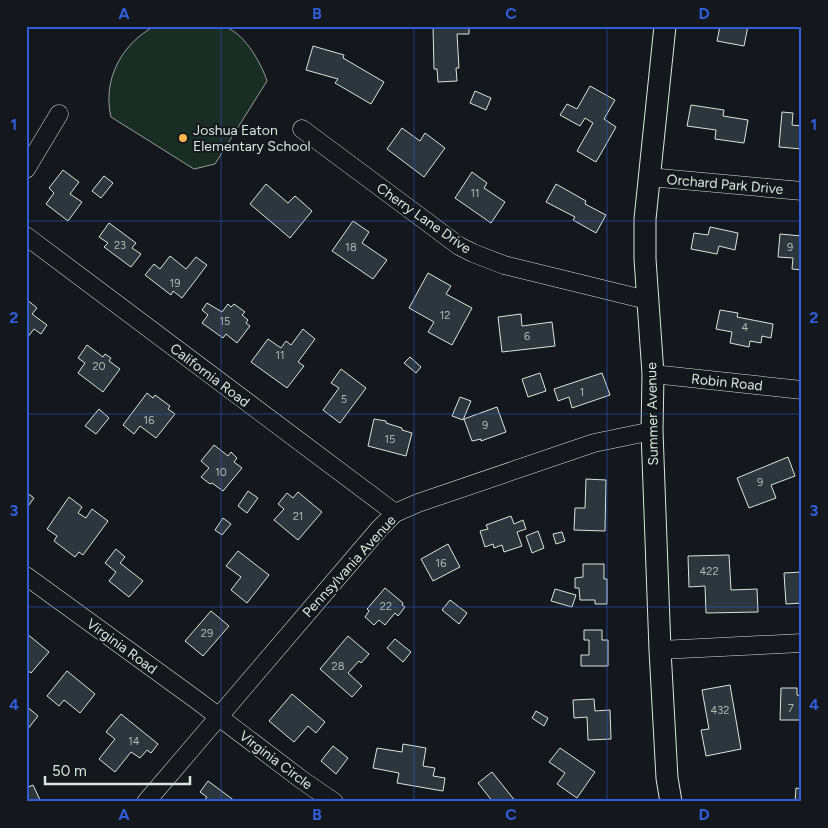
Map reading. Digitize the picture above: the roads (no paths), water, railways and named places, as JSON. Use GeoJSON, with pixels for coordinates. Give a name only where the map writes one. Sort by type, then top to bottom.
{"type":"FeatureCollection","features":[{"type":"Feature","properties":{"kind":"street","name":"Summer Avenue"},"geometry":{"type":"LineString","coordinates":[[665,26],[645,219],[647,300],[653,374],[652,431],[660,650],[667,778],[671,802]]}},
{"type":"Feature","properties":{"kind":"street"},"geometry":{"type":"LineString","coordinates":[[26,168],[60,114]]}},
{"type":"Feature","properties":{"kind":"street","name":"Cherry Lane Drive"},"geometry":{"type":"LineString","coordinates":[[302,129],[431,225],[472,253],[504,264],[647,300]]}},
{"type":"Feature","properties":{"kind":"street","name":"Orchard Park Drive"},"geometry":{"type":"LineString","coordinates":[[649,177],[802,191]]}},
{"type":"Feature","properties":{"kind":"street","name":"California Road"},"geometry":{"type":"LineString","coordinates":[[26,236],[395,513]]}},
{"type":"Feature","properties":{"kind":"street","name":"Robin Road"},"geometry":{"type":"LineString","coordinates":[[653,374],[802,390]]}},
{"type":"Feature","properties":{"kind":"street","name":"Pennsylvania Avenue"},"geometry":{"type":"LineString","coordinates":[[146,802],[372,536],[395,513],[418,503],[594,444],[652,431]]}},
{"type":"Feature","properties":{"kind":"street","name":"Virginia Road"},"geometry":{"type":"LineString","coordinates":[[26,576],[218,717]]}},
{"type":"Feature","properties":{"kind":"street"},"geometry":{"type":"LineString","coordinates":[[660,650],[802,643]]}},
{"type":"Feature","properties":{"kind":"street","name":"Virginia Circle"},"geometry":{"type":"LineString","coordinates":[[218,717],[334,802]]}},
{"type":"Feature","properties":{"kind":"place","name":"Joshua Eaton Elementary School"},"geometry":{"type":"Point","coordinates":[183,138]}}]}
